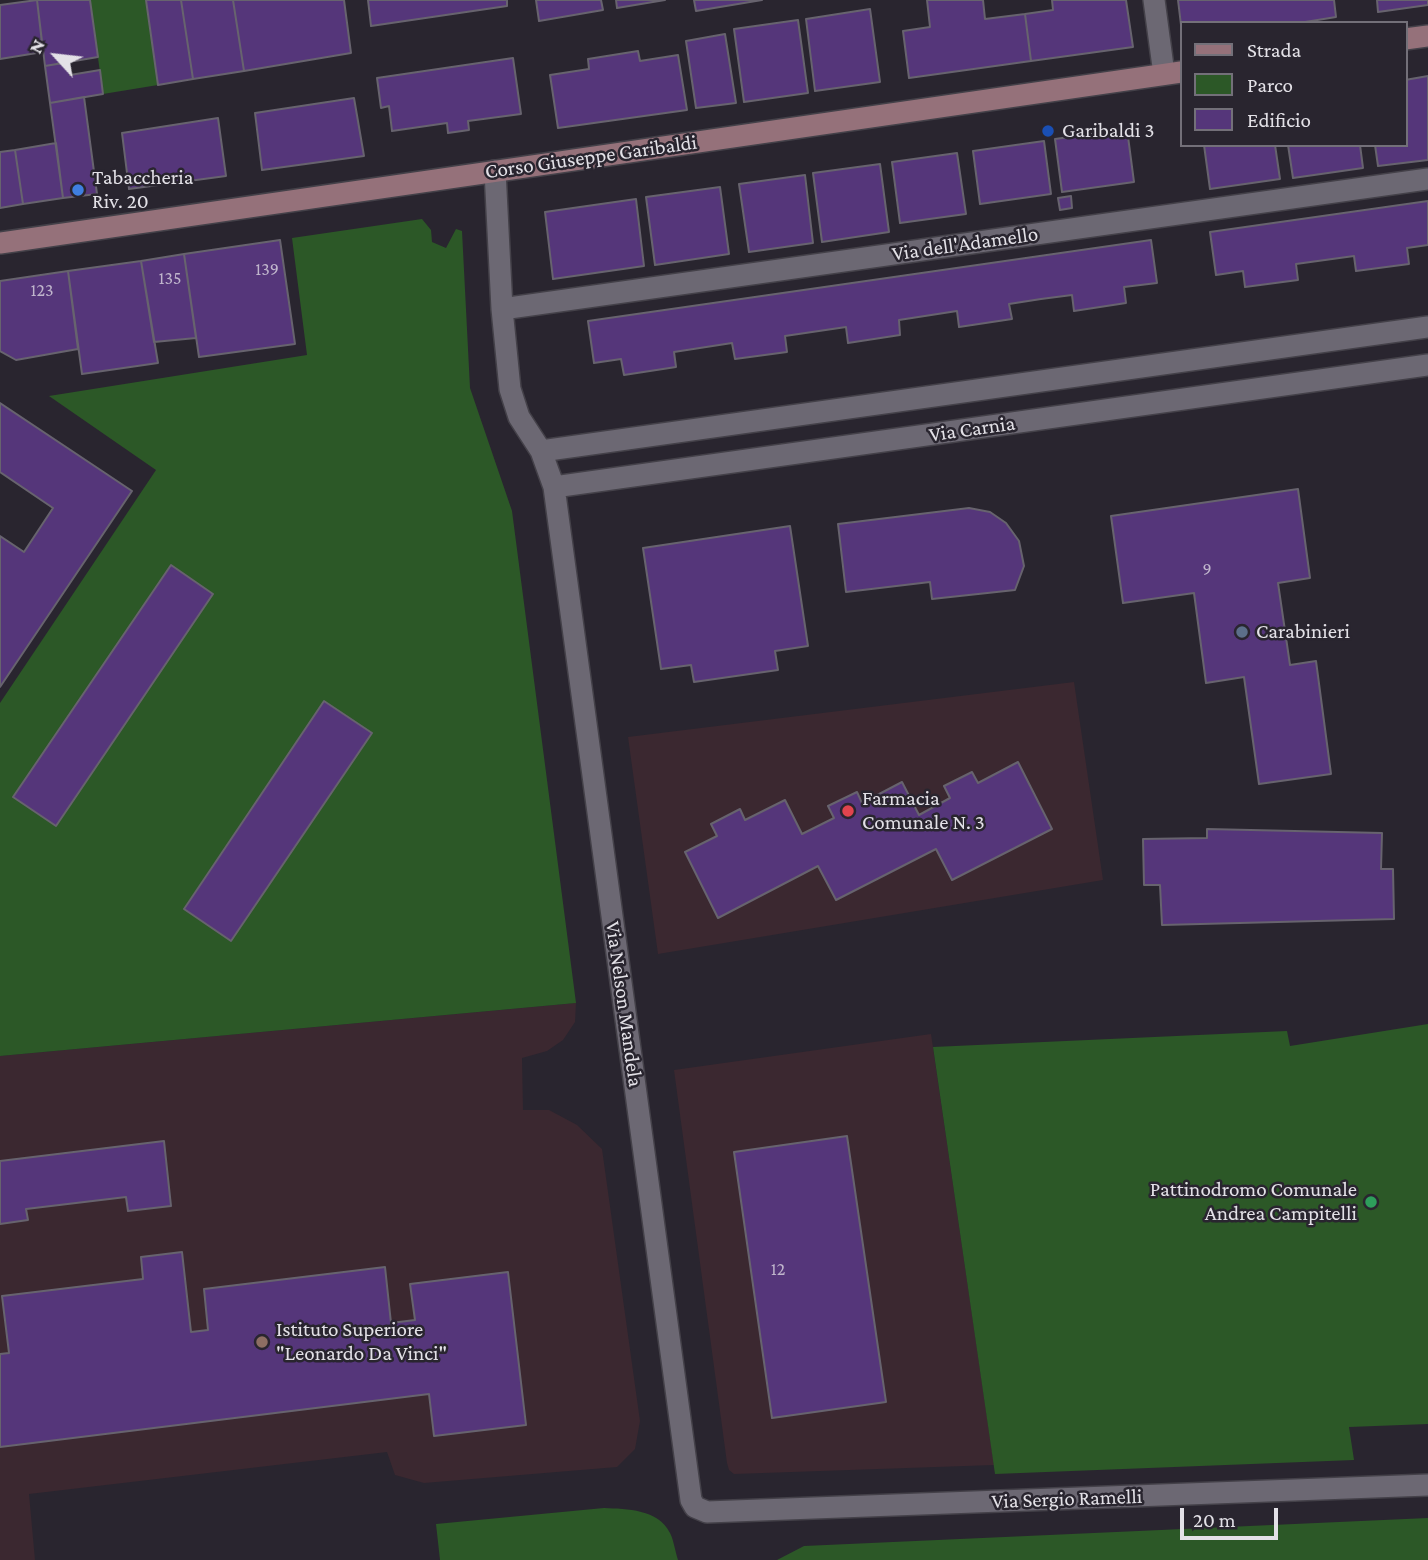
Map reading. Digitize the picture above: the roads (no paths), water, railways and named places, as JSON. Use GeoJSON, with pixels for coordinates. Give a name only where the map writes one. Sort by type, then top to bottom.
{"type":"FeatureCollection","features":[{"type":"Feature","properties":{"kind":"street"},"geometry":{"type":"LineString","coordinates":[[1154,0],[1173,73]]}},
{"type":"Feature","properties":{"kind":"street"},"geometry":{"type":"LineString","coordinates":[[1407,39],[1428,36]]}},
{"type":"Feature","properties":{"kind":"street","name":"Corso Giuseppe Garibaldi"},"geometry":{"type":"LineString","coordinates":[[0,243],[1173,73]]}},
{"type":"Feature","properties":{"kind":"street"},"geometry":{"type":"LineString","coordinates":[[495,171],[502,309],[510,389],[519,417],[541,451],[554,486]]}},
{"type":"Feature","properties":{"kind":"street","name":"Via dell'Adamello"},"geometry":{"type":"LineString","coordinates":[[502,309],[1428,179]]}},
{"type":"Feature","properties":{"kind":"street","name":"Via Carnia"},"geometry":{"type":"LineString","coordinates":[[541,451],[1428,327]]}},
{"type":"Feature","properties":{"kind":"street","name":"Via Carnia"},"geometry":{"type":"LineString","coordinates":[[554,486],[1428,365]]}},
{"type":"Feature","properties":{"kind":"street","name":"Via Nelson Mandela"},"geometry":{"type":"LineString","coordinates":[[554,486],[691,1500],[695,1507],[707,1512]]}},
{"type":"Feature","properties":{"kind":"street","name":"Via Sergio Ramelli"},"geometry":{"type":"LineString","coordinates":[[707,1512],[1428,1485]]}},
{"type":"Feature","properties":{"kind":"place","name":"Garibaldi 3"},"geometry":{"type":"Point","coordinates":[1048,131]}},
{"type":"Feature","properties":{"kind":"place","name":"Tabaccheria Riv. 20"},"geometry":{"type":"Point","coordinates":[78,190]}},
{"type":"Feature","properties":{"kind":"place","name":"Carabinieri"},"geometry":{"type":"Point","coordinates":[1242,632]}},
{"type":"Feature","properties":{"kind":"place","name":"Farmacia Comunale N. 3"},"geometry":{"type":"Point","coordinates":[848,811]}},
{"type":"Feature","properties":{"kind":"place","name":"Pattinodromo Comunale Andrea Campitelli"},"geometry":{"type":"Point","coordinates":[1371,1202]}},
{"type":"Feature","properties":{"kind":"place","name":"Istituto Superiore \"Leonardo Da Vinci\""},"geometry":{"type":"Point","coordinates":[262,1342]}}]}
